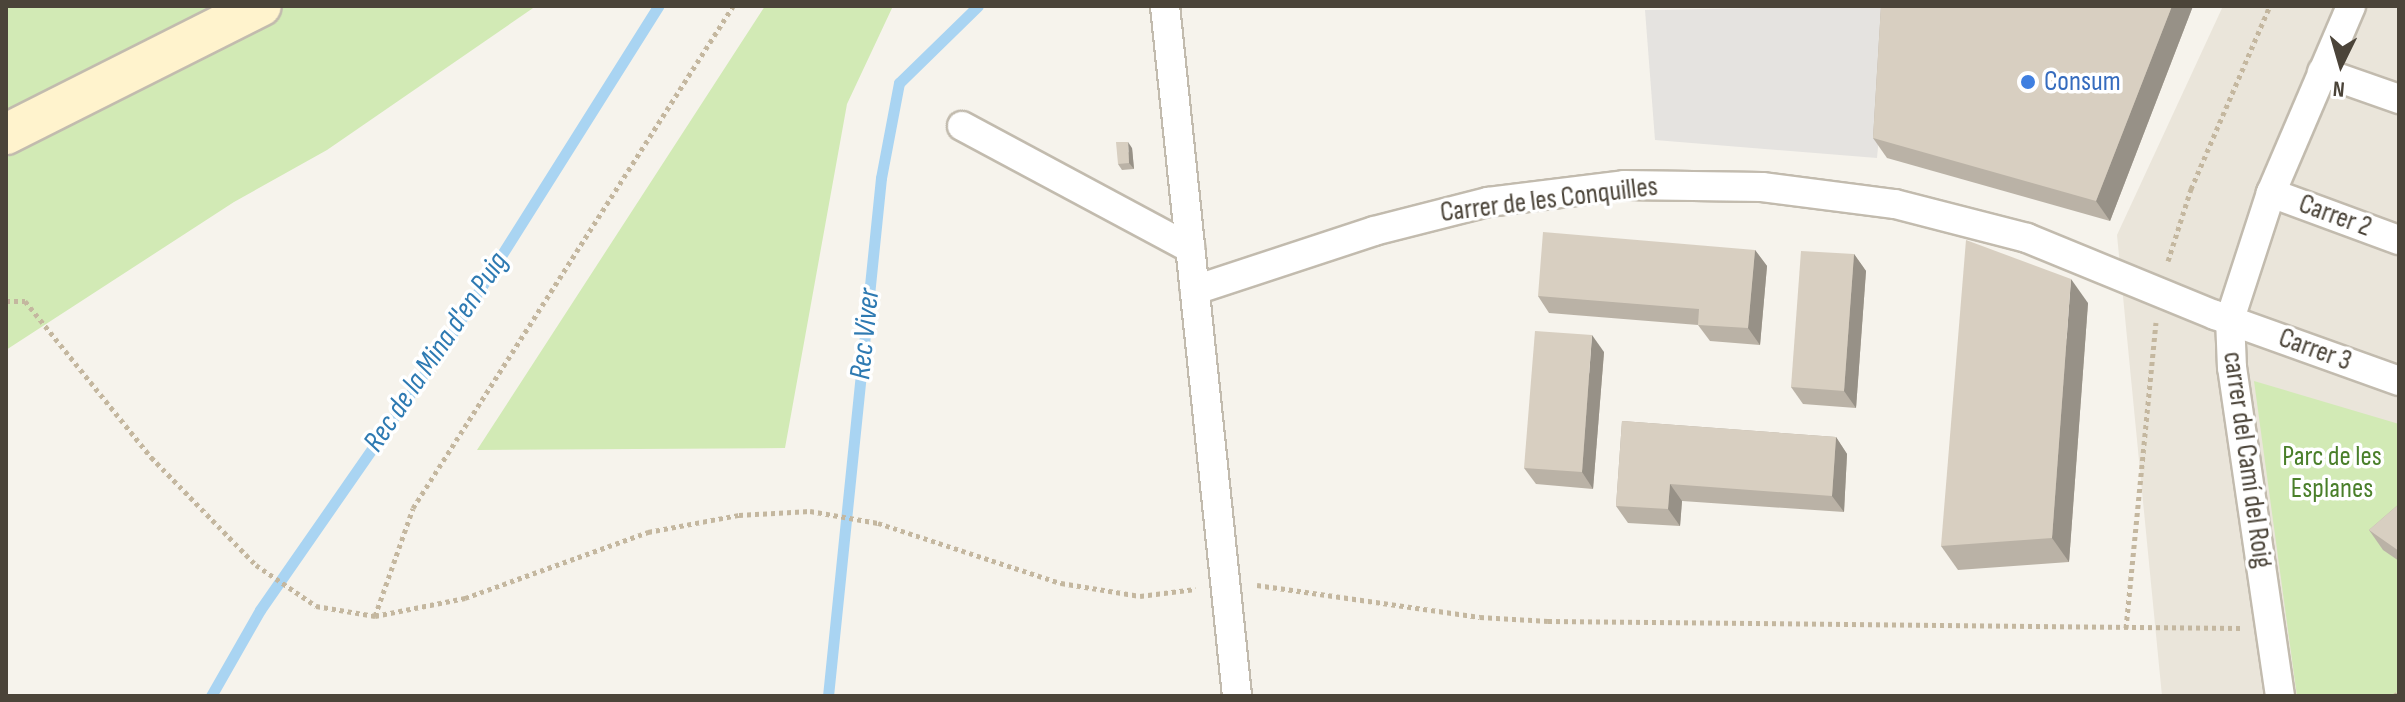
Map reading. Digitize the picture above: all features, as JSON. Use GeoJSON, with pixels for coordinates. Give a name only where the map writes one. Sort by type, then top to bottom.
{"type":"FeatureCollection","features":[{"type":"Feature","properties":{"kind":"main road"},"geometry":{"type":"LineString","coordinates":[[6,134],[261,6]]}},
{"type":"Feature","properties":{"kind":"street"},"geometry":{"type":"LineString","coordinates":[[1165,6],[1237,696]]}},
{"type":"Feature","properties":{"kind":"street","name":"carrer del Camí del Roig"},"geometry":{"type":"LineString","coordinates":[[2280,696],[2232,368],[2230,319],[2271,193],[2351,6]]}},
{"type":"Feature","properties":{"kind":"street"},"geometry":{"type":"LineString","coordinates":[[2322,72],[2399,99]]}},
{"type":"Feature","properties":{"kind":"street"},"geometry":{"type":"LineString","coordinates":[[962,126],[1190,248]]}},
{"type":"Feature","properties":{"kind":"street","name":"Carrer de les Conquilles"},"geometry":{"type":"LineString","coordinates":[[1195,290],[1374,231],[1488,202],[1624,185],[1689,184],[1832,194],[1953,216],[2027,238],[2230,319]]}},
{"type":"Feature","properties":{"kind":"street","name":"Carrer 2"},"geometry":{"type":"LineString","coordinates":[[2271,193],[2399,240]]}},
{"type":"Feature","properties":{"kind":"street","name":"Carrer 3"},"geometry":{"type":"LineString","coordinates":[[2230,319],[2399,381]]}},
{"type":"Feature","properties":{"kind":"path"},"geometry":{"type":"LineString","coordinates":[[375,616],[413,508],[733,6]]}},
{"type":"Feature","properties":{"kind":"path"},"geometry":{"type":"LineString","coordinates":[[6,301],[25,301],[151,457],[260,568],[316,606],[375,616],[465,598],[648,532],[739,515],[824,513],[875,523],[1018,571],[1108,592],[1140,596],[1259,585],[1480,617],[1548,621],[2270,628]]}},
{"type":"Feature","properties":{"kind":"shaded area"},"geometry":{"type":"Polygon","coordinates":[[[1891,6],[1877,158],[1655,140],[1645,10],[1891,6]]]}},
{"type":"Feature","properties":{"kind":"shaded area"},"geometry":{"type":"Polygon","coordinates":[[[2223,6],[2399,6],[2399,696],[2162,696],[2117,235],[2223,6]]]}},
{"type":"Feature","properties":{"kind":"green space"},"geometry":{"type":"Polygon","coordinates":[[[6,6],[536,6],[327,150],[234,202],[6,350],[6,6]]]}},
{"type":"Feature","properties":{"kind":"green space"},"geometry":{"type":"Polygon","coordinates":[[[765,6],[893,6],[847,104],[785,448],[477,450],[765,6]]]}},
{"type":"Feature","properties":{"kind":"green space","name":"Parc de les Esplanes"},"geometry":{"type":"Polygon","coordinates":[[[2254,381],[2399,424],[2399,696],[2297,696],[2254,381]]]}},
{"type":"Feature","properties":{"kind":"building","name":"Consum"},"geometry":{"type":"Polygon","coordinates":[[[1881,6],[2172,6],[2096,201],[1873,138],[1881,6]]]}},
{"type":"Feature","properties":{"kind":"building"},"geometry":{"type":"Polygon","coordinates":[[[1116,142],[1128,142],[1129,163],[1118,164],[1116,142]]]}},
{"type":"Feature","properties":{"kind":"building"},"geometry":{"type":"Polygon","coordinates":[[[1543,232],[1755,250],[1748,328],[1698,325],[1699,309],[1538,296],[1543,232]]]}},
{"type":"Feature","properties":{"kind":"building"},"geometry":{"type":"Polygon","coordinates":[[[1966,240],[2071,279],[2052,538],[1941,546],[1966,240]]]}},
{"type":"Feature","properties":{"kind":"building"},"geometry":{"type":"Polygon","coordinates":[[[1801,251],[1854,254],[1844,391],[1791,387],[1801,251]]]}},
{"type":"Feature","properties":{"kind":"building"},"geometry":{"type":"Polygon","coordinates":[[[1535,331],[1592,335],[1582,472],[1524,468],[1535,331]]]}},
{"type":"Feature","properties":{"kind":"building"},"geometry":{"type":"Polygon","coordinates":[[[1622,421],[1836,437],[1832,496],[1670,484],[1668,509],[1616,506],[1622,421]]]}},
{"type":"Feature","properties":{"kind":"building"},"geometry":{"type":"Polygon","coordinates":[[[2399,504],[2399,551],[2369,530],[2399,504]]]}},
{"type":"Feature","properties":{"kind":"waterway","name":"Rec de la Mina d'en Puig"},"geometry":{"type":"LineString","coordinates":[[211,696],[260,610],[448,340],[658,6]]}},
{"type":"Feature","properties":{"kind":"waterway","name":"Rec Viver"},"geometry":{"type":"LineString","coordinates":[[828,696],[881,178],[899,83],[978,6]]}},
{"type":"Feature","properties":{"kind":"place","name":"Consum"},"geometry":{"type":"Point","coordinates":[2028,82]}}]}
